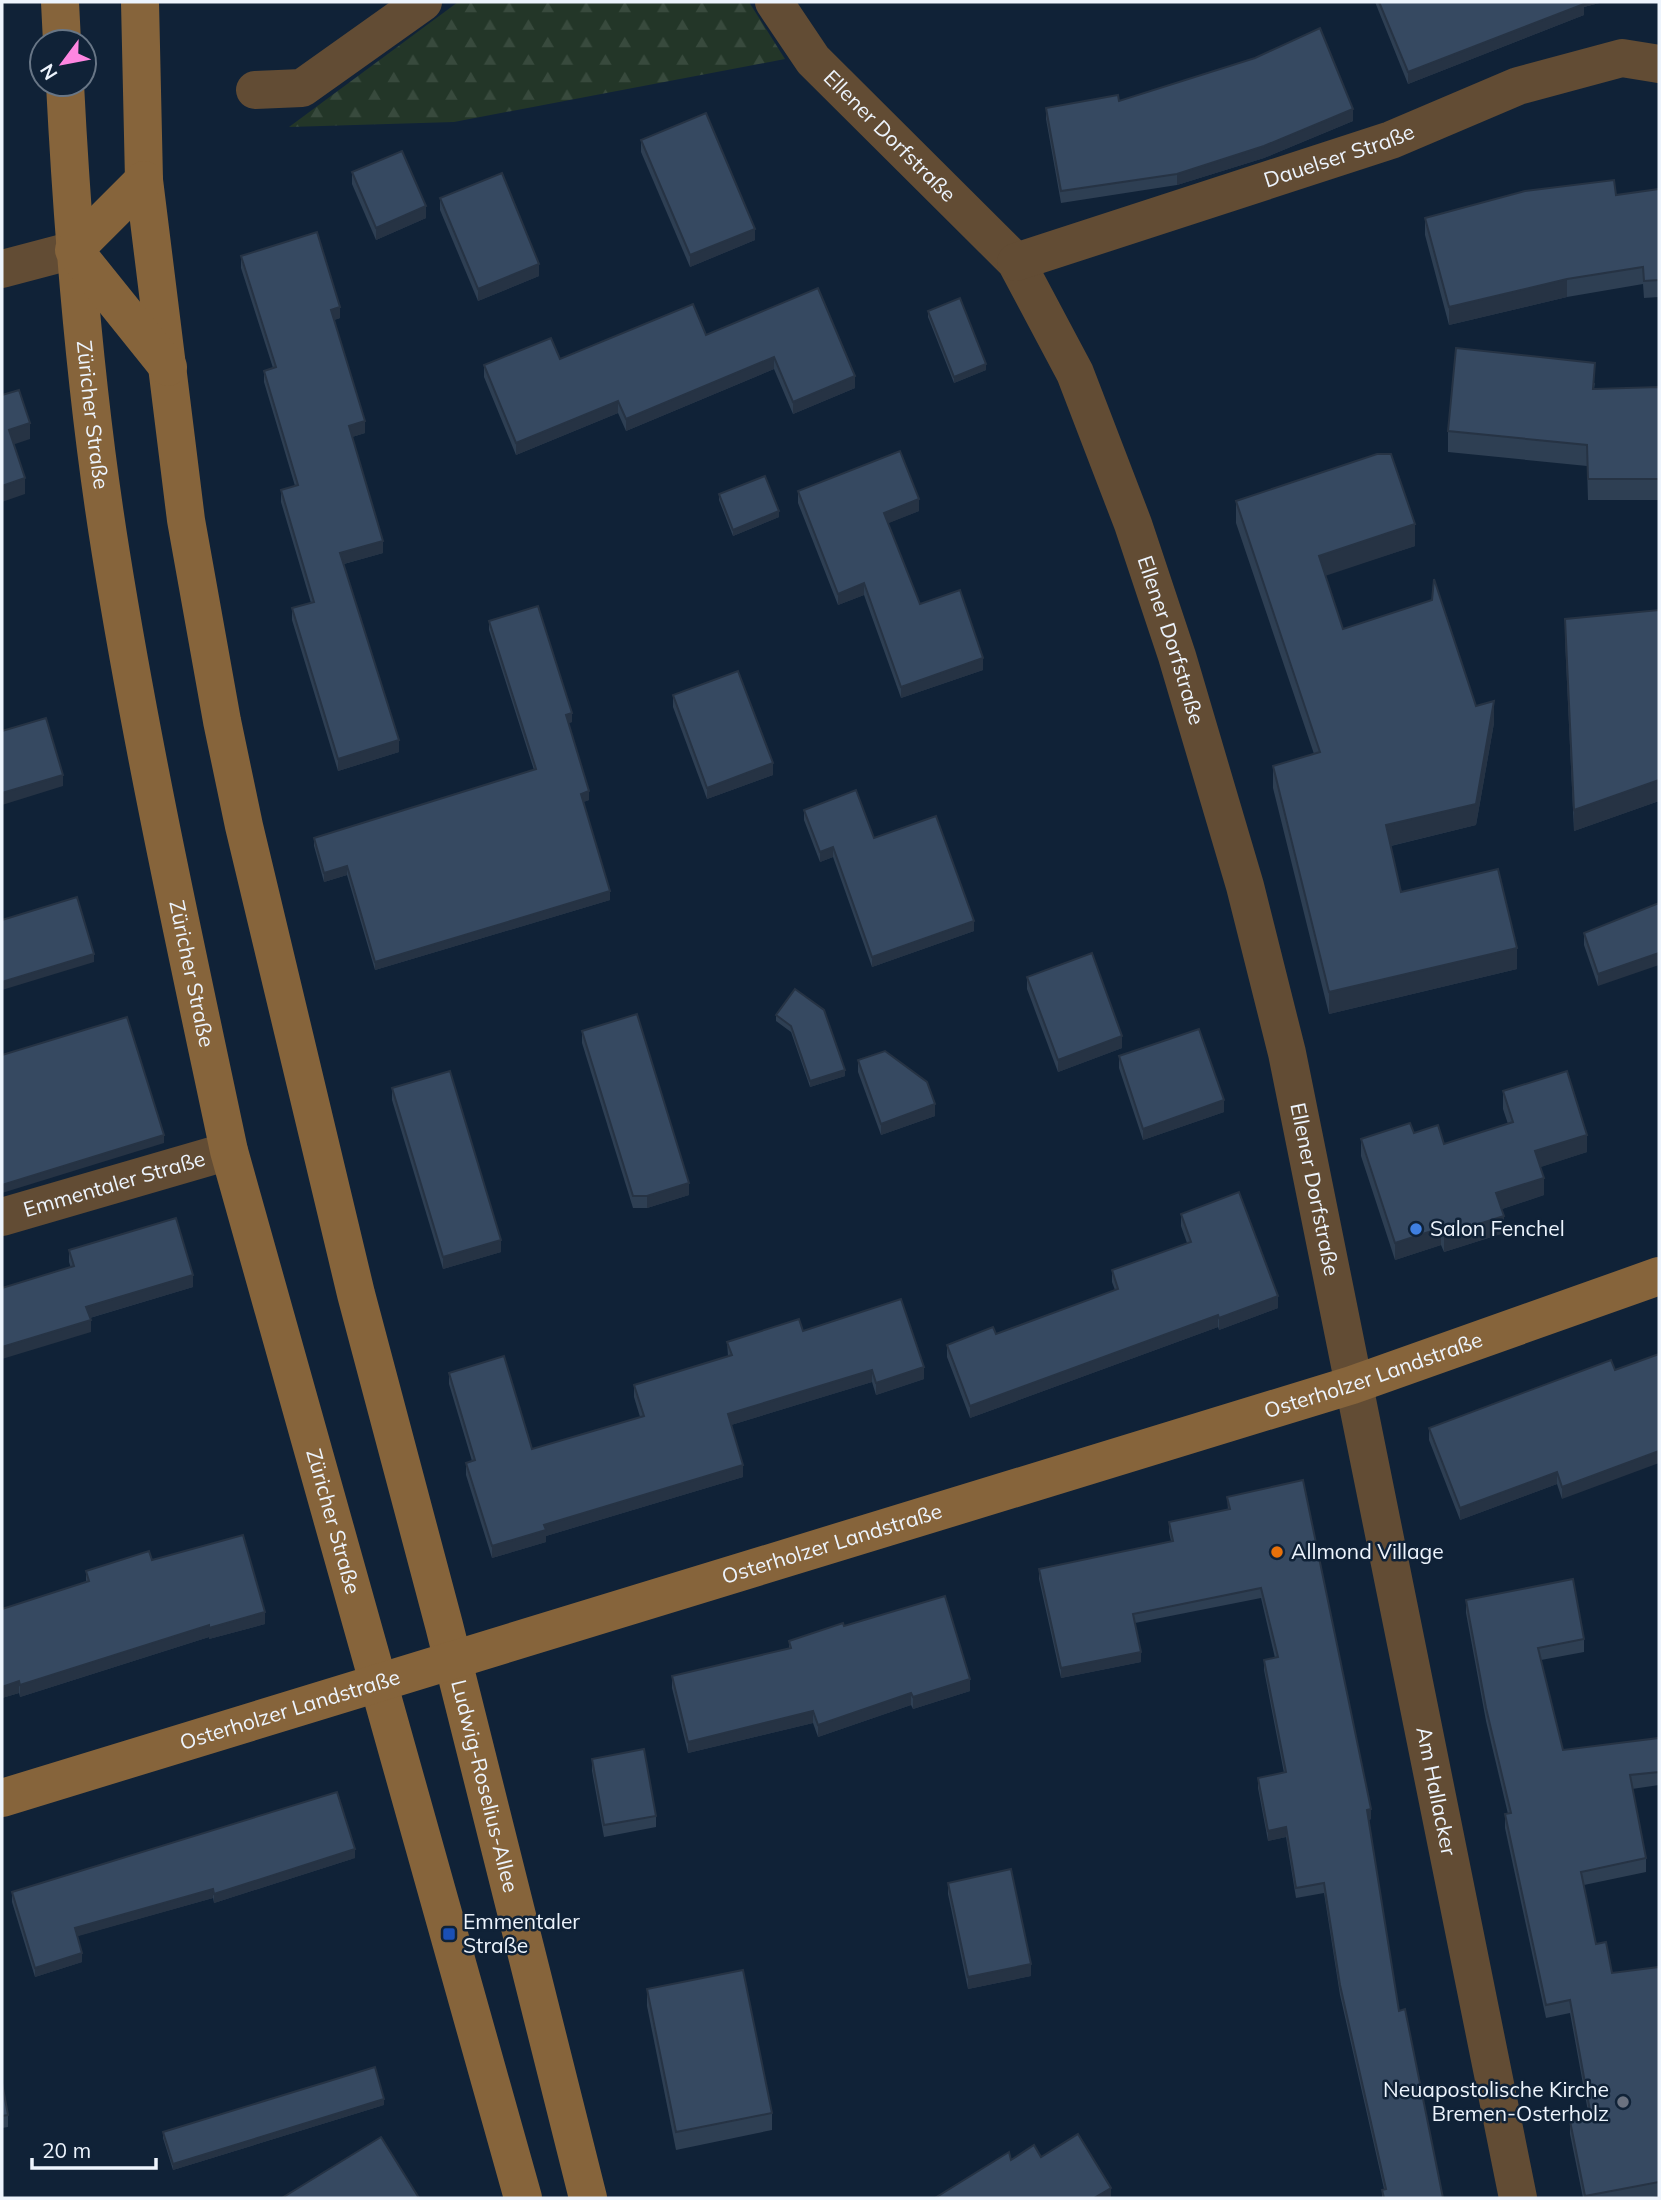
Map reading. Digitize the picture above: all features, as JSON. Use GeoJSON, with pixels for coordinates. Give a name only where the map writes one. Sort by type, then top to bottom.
{"type":"FeatureCollection","features":[{"type":"Feature","properties":{"kind":"main road"},"geometry":{"type":"LineString","coordinates":[[60,2],[61,28]]}},
{"type":"Feature","properties":{"kind":"main road"},"geometry":{"type":"LineString","coordinates":[[140,2],[144,180],[187,520],[244,826],[356,1294],[452,1658]]}},
{"type":"Feature","properties":{"kind":"main road","name":"Züricher Straße"},"geometry":{"type":"LineString","coordinates":[[66,98],[74,250],[115,579],[189,965],[229,1151],[376,1681]]}},
{"type":"Feature","properties":{"kind":"main road"},"geometry":{"type":"LineString","coordinates":[[144,180],[74,250],[168,367]]}},
{"type":"Feature","properties":{"kind":"main road","name":"Osterholzer Landstraße"},"geometry":{"type":"LineString","coordinates":[[2,1798],[376,1681],[1352,1385],[1659,1276]]}},
{"type":"Feature","properties":{"kind":"main road","name":"Ludwig-Roselius-Allee"},"geometry":{"type":"LineString","coordinates":[[452,1658],[589,2198]]}},
{"type":"Feature","properties":{"kind":"main road"},"geometry":{"type":"LineString","coordinates":[[376,1681],[523,2198]]}},
{"type":"Feature","properties":{"kind":"street"},"geometry":{"type":"LineString","coordinates":[[255,90],[302,88],[423,2]]}},
{"type":"Feature","properties":{"kind":"street","name":"Ellener Dorfstraße"},"geometry":{"type":"LineString","coordinates":[[774,2],[813,60],[1016,262],[1075,373],[1133,524],[1181,669],[1245,886],[1287,1053],[1352,1385]]}},
{"type":"Feature","properties":{"kind":"street","name":"Dauelser Straße"},"geometry":{"type":"LineString","coordinates":[[1016,262],[1391,140],[1518,86],[1622,58],[1659,64]]}},
{"type":"Feature","properties":{"kind":"street"},"geometry":{"type":"LineString","coordinates":[[2,269],[74,250]]}},
{"type":"Feature","properties":{"kind":"street","name":"Emmentaler Straße"},"geometry":{"type":"LineString","coordinates":[[2,1217],[229,1151]]}},
{"type":"Feature","properties":{"kind":"street","name":"Am Hallacker"},"geometry":{"type":"LineString","coordinates":[[1352,1385],[1518,2198]]}},
{"type":"Feature","properties":{"kind":"green space"},"geometry":{"type":"Polygon","coordinates":[[[458,2],[749,2],[785,59],[454,122],[289,127],[458,2]]]}},
{"type":"Feature","properties":{"kind":"building"},"geometry":{"type":"Polygon","coordinates":[[[1379,2],[1583,2],[1584,4],[1408,72],[1379,2]]]}},
{"type":"Feature","properties":{"kind":"building"},"geometry":{"type":"Polygon","coordinates":[[[1320,28],[1353,109],[1264,146],[1177,174],[1061,191],[1046,108],[1118,95],[1119,101],[1255,58],[1320,28]]]}},
{"type":"Feature","properties":{"kind":"building"},"geometry":{"type":"Polygon","coordinates":[[[706,113],[755,229],[690,255],[641,140],[706,113]]]}},
{"type":"Feature","properties":{"kind":"building"},"geometry":{"type":"Polygon","coordinates":[[[402,151],[426,206],[376,228],[352,172],[402,151]]]}},
{"type":"Feature","properties":{"kind":"building"},"geometry":{"type":"Polygon","coordinates":[[[502,173],[539,264],[478,289],[440,198],[502,173]]]}},
{"type":"Feature","properties":{"kind":"building"},"geometry":{"type":"Polygon","coordinates":[[[1614,180],[1616,195],[1659,189],[1659,280],[1644,281],[1643,267],[1567,279],[1449,307],[1425,218],[1525,191],[1614,180]]]}},
{"type":"Feature","properties":{"kind":"building"},"geometry":{"type":"Polygon","coordinates":[[[317,232],[340,307],[331,310],[365,421],[349,426],[383,541],[340,553],[399,740],[338,759],[292,608],[314,602],[281,490],[298,485],[264,371],[276,367],[241,256],[317,232]]]}},
{"type":"Feature","properties":{"kind":"building"},"geometry":{"type":"Polygon","coordinates":[[[818,288],[855,376],[793,402],[774,357],[626,419],[618,401],[516,443],[484,365],[551,338],[560,359],[693,304],[706,335],[818,288]]]}},
{"type":"Feature","properties":{"kind":"building"},"geometry":{"type":"Polygon","coordinates":[[[960,298],[986,364],[954,377],[928,311],[960,298]]]}},
{"type":"Feature","properties":{"kind":"building"},"geometry":{"type":"Polygon","coordinates":[[[1456,348],[1595,363],[1593,389],[1659,387],[1659,479],[1588,479],[1587,445],[1448,431],[1456,348]]]}},
{"type":"Feature","properties":{"kind":"building"},"geometry":{"type":"Polygon","coordinates":[[[19,390],[30,423],[9,430],[25,478],[2,486],[2,395],[19,390]]]}},
{"type":"Feature","properties":{"kind":"building"},"geometry":{"type":"Polygon","coordinates":[[[900,451],[919,499],[884,513],[920,604],[960,590],[983,658],[901,687],[864,583],[838,594],[798,491],[900,451]]]}},
{"type":"Feature","properties":{"kind":"building"},"geometry":{"type":"Polygon","coordinates":[[[1377,454],[1391,454],[1415,524],[1319,556],[1343,629],[1432,600],[1434,579],[1476,706],[1494,701],[1476,804],[1386,825],[1401,892],[1498,869],[1517,948],[1329,992],[1273,766],[1320,752],[1236,501],[1377,454]]]}},
{"type":"Feature","properties":{"kind":"building"},"geometry":{"type":"Polygon","coordinates":[[[765,476],[779,511],[733,530],[719,494],[765,476]]]}},
{"type":"Feature","properties":{"kind":"building"},"geometry":{"type":"Polygon","coordinates":[[[538,606],[572,713],[566,715],[589,791],[581,794],[610,891],[375,962],[347,866],[324,873],[314,838],[536,769],[489,621],[538,606]]]}},
{"type":"Feature","properties":{"kind":"building"},"geometry":{"type":"Polygon","coordinates":[[[1659,610],[1659,780],[1574,810],[1565,619],[1659,610]]]}},
{"type":"Feature","properties":{"kind":"building"},"geometry":{"type":"Polygon","coordinates":[[[738,671],[773,763],[707,788],[673,695],[738,671]]]}},
{"type":"Feature","properties":{"kind":"building"},"geometry":{"type":"Polygon","coordinates":[[[46,718],[63,775],[2,793],[2,731],[46,718]]]}},
{"type":"Feature","properties":{"kind":"building"},"geometry":{"type":"Polygon","coordinates":[[[856,790],[874,838],[936,816],[974,921],[872,957],[833,847],[820,852],[804,810],[856,790]]]}},
{"type":"Feature","properties":{"kind":"building"},"geometry":{"type":"Polygon","coordinates":[[[77,897],[94,954],[2,982],[2,920],[77,897]]]}},
{"type":"Feature","properties":{"kind":"building"},"geometry":{"type":"Polygon","coordinates":[[[1659,903],[1659,953],[1598,974],[1584,933],[1659,903]]]}},
{"type":"Feature","properties":{"kind":"building"},"geometry":{"type":"Polygon","coordinates":[[[1092,953],[1122,1036],[1058,1060],[1027,977],[1092,953]]]}},
{"type":"Feature","properties":{"kind":"building"},"geometry":{"type":"Polygon","coordinates":[[[795,989],[824,1010],[845,1070],[810,1081],[791,1026],[776,1015],[795,989]]]}},
{"type":"Feature","properties":{"kind":"building"},"geometry":{"type":"Polygon","coordinates":[[[637,1014],[689,1183],[647,1196],[633,1196],[582,1031],[637,1014]]]}},
{"type":"Feature","properties":{"kind":"building"},"geometry":{"type":"Polygon","coordinates":[[[127,1017],[164,1135],[2,1185],[2,1055],[127,1017]]]}},
{"type":"Feature","properties":{"kind":"building"},"geometry":{"type":"Polygon","coordinates":[[[1199,1029],[1224,1100],[1143,1129],[1119,1056],[1199,1029]]]}},
{"type":"Feature","properties":{"kind":"building"},"geometry":{"type":"Polygon","coordinates":[[[885,1051],[927,1082],[935,1104],[881,1124],[858,1060],[885,1051]]]}},
{"type":"Feature","properties":{"kind":"building"},"geometry":{"type":"Polygon","coordinates":[[[450,1071],[501,1240],[443,1257],[392,1088],[450,1071]]]}},
{"type":"Feature","properties":{"kind":"building"},"geometry":{"type":"Polygon","coordinates":[[[1567,1071],[1587,1135],[1535,1151],[1544,1178],[1496,1193],[1504,1216],[1444,1235],[1441,1228],[1395,1243],[1361,1139],[1410,1123],[1414,1133],[1438,1125],[1444,1144],[1513,1122],[1503,1091],[1567,1071]]]}},
{"type":"Feature","properties":{"kind":"building"},"geometry":{"type":"Polygon","coordinates":[[[1239,1192],[1278,1296],[1219,1318],[1218,1315],[970,1406],[947,1345],[993,1327],[996,1334],[1118,1289],[1112,1270],[1191,1242],[1181,1214],[1239,1192]]]}},
{"type":"Feature","properties":{"kind":"building"},"geometry":{"type":"Polygon","coordinates":[[[176,1218],[193,1275],[86,1307],[91,1320],[2,1347],[2,1288],[74,1266],[69,1250],[176,1218]]]}},
{"type":"Feature","properties":{"kind":"building"},"geometry":{"type":"Polygon","coordinates":[[[901,1299],[924,1367],[876,1383],[872,1370],[728,1414],[743,1465],[544,1525],[546,1530],[492,1546],[466,1463],[475,1460],[449,1373],[504,1356],[532,1449],[644,1416],[634,1385],[732,1355],[727,1342],[799,1319],[803,1331],[901,1299]]]}},
{"type":"Feature","properties":{"kind":"building"},"geometry":{"type":"Polygon","coordinates":[[[1659,1354],[1659,1451],[1562,1487],[1557,1472],[1460,1508],[1429,1428],[1611,1360],[1615,1370],[1659,1354]]]}},
{"type":"Feature","properties":{"kind":"building"},"geometry":{"type":"Polygon","coordinates":[[[1303,1480],[1371,1809],[1367,1810],[1399,2011],[1405,2009],[1443,2198],[1384,2198],[1382,2190],[1386,2189],[1340,1985],[1324,1883],[1296,1888],[1286,1827],[1268,1831],[1258,1778],[1286,1772],[1264,1660],[1278,1657],[1261,1588],[1133,1614],[1141,1652],[1061,1668],[1039,1569],[1173,1541],[1169,1522],[1230,1509],[1227,1497],[1303,1480]]]}},
{"type":"Feature","properties":{"kind":"building"},"geometry":{"type":"Polygon","coordinates":[[[243,1535],[265,1612],[209,1628],[209,1625],[20,1685],[19,1681],[2,1687],[2,1609],[89,1581],[86,1571],[149,1551],[152,1560],[243,1535]]]}},
{"type":"Feature","properties":{"kind":"building"},"geometry":{"type":"Polygon","coordinates":[[[1573,1579],[1584,1639],[1538,1648],[1563,1750],[1659,1738],[1659,1772],[1630,1775],[1646,1858],[1581,1872],[1596,1944],[1606,1942],[1612,1973],[1659,1967],[1659,2182],[1585,2196],[1570,2121],[1591,2116],[1570,2000],[1546,2005],[1505,1814],[1511,1813],[1486,1708],[1466,1600],[1573,1579]]]}},
{"type":"Feature","properties":{"kind":"building"},"geometry":{"type":"Polygon","coordinates":[[[945,1596],[970,1679],[913,1697],[911,1693],[818,1725],[813,1711],[688,1742],[672,1676],[791,1648],[789,1641],[843,1623],[844,1626],[945,1596]]]}},
{"type":"Feature","properties":{"kind":"building"},"geometry":{"type":"Polygon","coordinates":[[[644,1749],[656,1816],[604,1825],[592,1759],[644,1749]]]}},
{"type":"Feature","properties":{"kind":"building"},"geometry":{"type":"Polygon","coordinates":[[[337,1792],[355,1849],[214,1894],[213,1889],[75,1928],[82,1953],[35,1968],[12,1892],[337,1792]]]}},
{"type":"Feature","properties":{"kind":"building"},"geometry":{"type":"Polygon","coordinates":[[[1011,1869],[1031,1964],[968,1977],[948,1883],[1011,1869]]]}},
{"type":"Feature","properties":{"kind":"building"},"geometry":{"type":"Polygon","coordinates":[[[743,1970],[772,2113],[676,2132],[647,1989],[743,1970]]]}},
{"type":"Feature","properties":{"kind":"building"},"geometry":{"type":"Polygon","coordinates":[[[375,2067],[384,2099],[173,2164],[163,2132],[375,2067]]]}},
{"type":"Feature","properties":{"kind":"building"},"geometry":{"type":"Polygon","coordinates":[[[2,2083],[8,2115],[2,2116],[2,2083]]]}},
{"type":"Feature","properties":{"kind":"building"},"geometry":{"type":"Polygon","coordinates":[[[1078,2134],[1111,2188],[1094,2198],[935,2198],[1009,2152],[1011,2160],[1034,2145],[1041,2157],[1078,2134]]]}},
{"type":"Feature","properties":{"kind":"building"},"geometry":{"type":"Polygon","coordinates":[[[381,2137],[419,2198],[282,2198],[381,2137]]]}},
{"type":"Feature","properties":{"kind":"place","name":"Salon Fenchel"},"geometry":{"type":"Point","coordinates":[1416,1229]}},
{"type":"Feature","properties":{"kind":"place","name":"Allmond Village"},"geometry":{"type":"Point","coordinates":[1277,1552]}},
{"type":"Feature","properties":{"kind":"place","name":"Emmentaler Straße"},"geometry":{"type":"Point","coordinates":[449,1934]}},
{"type":"Feature","properties":{"kind":"place","name":"Neuapostolische Kirche Bremen-Osterholz"},"geometry":{"type":"Point","coordinates":[1623,2102]}}]}
